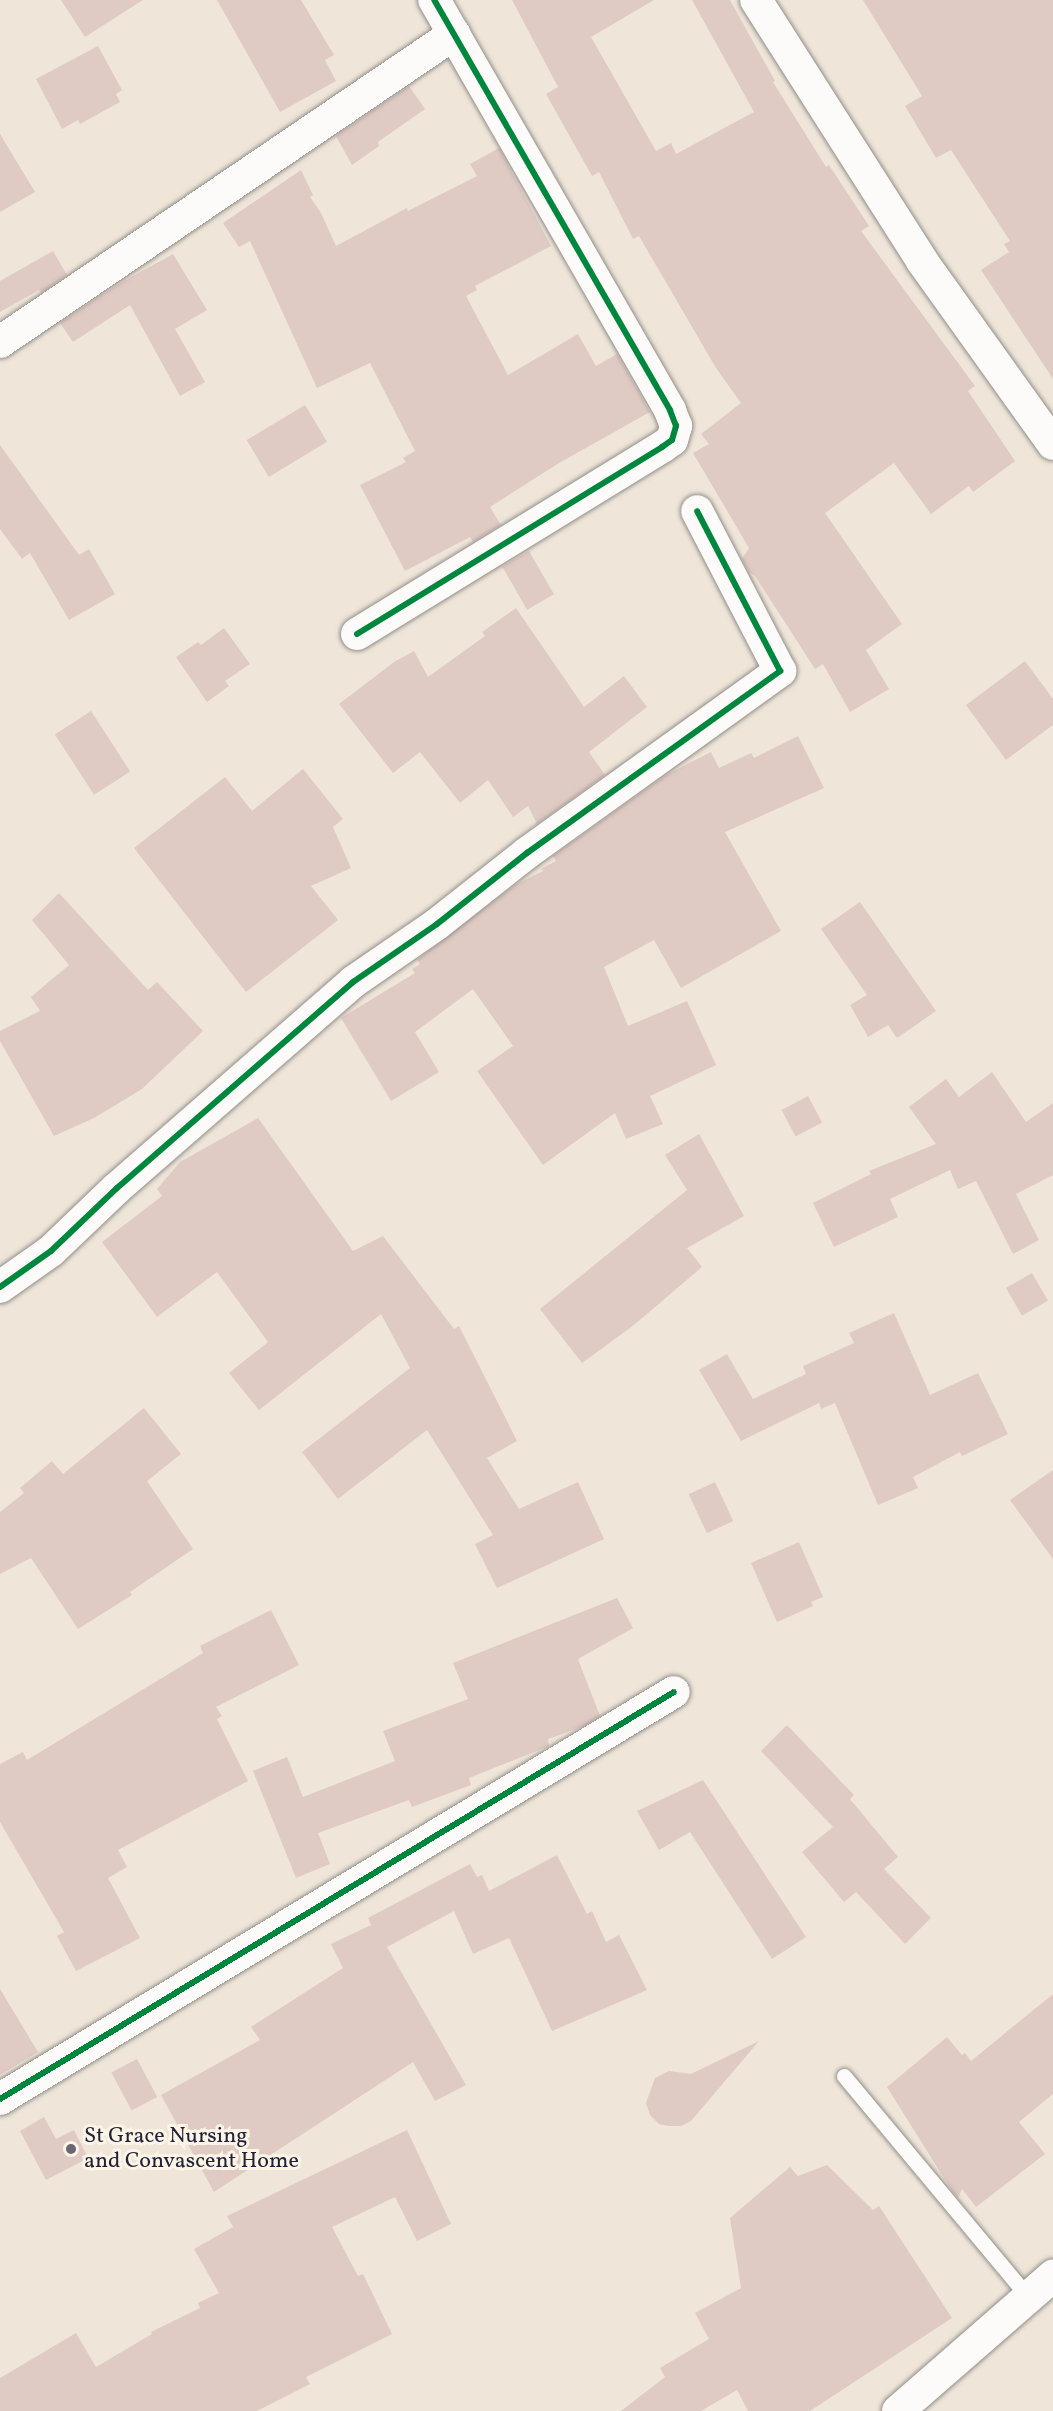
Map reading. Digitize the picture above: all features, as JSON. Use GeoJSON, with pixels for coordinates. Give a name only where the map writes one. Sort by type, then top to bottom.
{"type":"FeatureCollection","features":[{"type":"Feature","properties":{"kind":"street"},"geometry":{"type":"LineString","coordinates":[[357,634],[662,447],[672,440],[676,426],[670,410],[434,0]]}},
{"type":"Feature","properties":{"kind":"street"},"geometry":{"type":"LineString","coordinates":[[756,0],[921,261],[1053,444]]}},
{"type":"Feature","properties":{"kind":"street"},"geometry":{"type":"LineString","coordinates":[[0,342],[454,34]]}},
{"type":"Feature","properties":{"kind":"street"},"geometry":{"type":"LineString","coordinates":[[0,1287],[51,1251],[117,1188],[353,982],[437,924],[526,853],[780,671],[697,511]]}},
{"type":"Feature","properties":{"kind":"street"},"geometry":{"type":"LineString","coordinates":[[0,2098],[674,1692]]}},
{"type":"Feature","properties":{"kind":"street"},"geometry":{"type":"LineString","coordinates":[[898,2411],[1053,2276]]}},
{"type":"Feature","properties":{"kind":"lane"},"geometry":{"type":"LineString","coordinates":[[844,2076],[1029,2298]]}},
{"type":"Feature","properties":{"kind":"building"},"geometry":{"type":"Polygon","coordinates":[[[61,0],[143,0],[85,37],[61,0]]]}},
{"type":"Feature","properties":{"kind":"building"},"geometry":{"type":"Polygon","coordinates":[[[217,0],[301,0],[334,55],[325,60],[336,81],[280,112],[217,0]]]}},
{"type":"Feature","properties":{"kind":"building"},"geometry":{"type":"Polygon","coordinates":[[[512,0],[654,0],[591,37],[656,151],[671,143],[676,154],[754,112],[692,0],[730,0],[775,81],[773,82],[826,167],[829,165],[869,226],[861,231],[975,386],[968,391],[1015,461],[973,492],[969,486],[931,514],[894,463],[825,513],[902,624],[866,650],[889,689],[850,712],[823,664],[815,669],[755,576],[749,572],[742,559],[749,548],[693,453],[709,444],[701,434],[741,403],[716,368],[639,236],[633,239],[599,172],[592,176],[546,94],[558,87],[512,0]]]}},
{"type":"Feature","properties":{"kind":"building"},"geometry":{"type":"Polygon","coordinates":[[[863,0],[1053,0],[1053,379],[981,270],[1009,252],[1004,244],[1010,241],[951,150],[936,158],[905,106],[922,96],[863,0]]]}},
{"type":"Feature","properties":{"kind":"building"},"geometry":{"type":"Polygon","coordinates":[[[98,46],[122,90],[116,94],[120,102],[80,124],[78,120],[62,129],[36,79],[98,46]]]}},
{"type":"Feature","properties":{"kind":"building"},"geometry":{"type":"Polygon","coordinates":[[[409,86],[425,109],[378,142],[379,146],[352,165],[336,136],[409,86]]]}},
{"type":"Feature","properties":{"kind":"building"},"geometry":{"type":"Polygon","coordinates":[[[0,134],[35,192],[0,212],[0,134]]]}},
{"type":"Feature","properties":{"kind":"building"},"geometry":{"type":"Polygon","coordinates":[[[499,148],[551,246],[475,286],[477,290],[466,296],[508,375],[578,334],[596,366],[617,354],[650,412],[559,463],[490,507],[501,525],[473,542],[470,537],[405,571],[360,485],[406,462],[403,458],[415,451],[370,363],[317,388],[250,241],[239,247],[223,223],[301,170],[313,195],[310,197],[321,213],[336,246],[407,208],[408,211],[477,176],[470,164],[499,148]]]}},
{"type":"Feature","properties":{"kind":"building"},"geometry":{"type":"Polygon","coordinates":[[[53,251],[67,275],[41,293],[39,290],[0,312],[0,281],[53,251]]]}},
{"type":"Feature","properties":{"kind":"building"},"geometry":{"type":"Polygon","coordinates":[[[173,254],[207,310],[175,329],[205,382],[180,396],[130,305],[73,342],[60,323],[117,285],[173,254]]]}},
{"type":"Feature","properties":{"kind":"building"},"geometry":{"type":"Polygon","coordinates":[[[305,405],[327,442],[269,477],[247,440],[305,405]]]}},
{"type":"Feature","properties":{"kind":"building"},"geometry":{"type":"Polygon","coordinates":[[[0,445],[79,555],[89,549],[115,594],[69,620],[30,553],[22,559],[0,529],[0,445]]]}},
{"type":"Feature","properties":{"kind":"building"},"geometry":{"type":"Polygon","coordinates":[[[529,551],[554,594],[527,610],[502,566],[529,551]]]}},
{"type":"Feature","properties":{"kind":"building"},"geometry":{"type":"Polygon","coordinates":[[[516,608],[584,707],[624,676],[647,707],[589,752],[605,775],[537,824],[528,806],[513,817],[488,780],[460,803],[420,752],[393,773],[339,704],[394,662],[414,651],[428,677],[485,636],[482,632],[516,608]]]}},
{"type":"Feature","properties":{"kind":"building"},"geometry":{"type":"Polygon","coordinates":[[[224,628],[250,664],[225,681],[229,686],[207,702],[176,657],[198,642],[201,645],[224,628]]]}},
{"type":"Feature","properties":{"kind":"building"},"geometry":{"type":"Polygon","coordinates":[[[1025,661],[1053,699],[1053,725],[1006,760],[966,705],[1025,661]]]}},
{"type":"Feature","properties":{"kind":"building"},"geometry":{"type":"Polygon","coordinates":[[[91,711],[130,771],[94,795],[55,734],[91,711]]]}},
{"type":"Feature","properties":{"kind":"building"},"geometry":{"type":"Polygon","coordinates":[[[798,736],[824,788],[725,832],[781,931],[681,988],[654,940],[604,967],[628,1026],[687,1001],[716,1065],[650,1096],[663,1124],[626,1139],[615,1113],[543,1165],[477,1071],[513,1046],[473,989],[415,1032],[439,1072],[391,1101],[341,1018],[415,973],[412,969],[420,964],[417,960],[515,885],[543,871],[541,869],[556,861],[553,856],[666,775],[711,752],[719,768],[751,753],[754,758],[798,736]]]}},
{"type":"Feature","properties":{"kind":"building"},"geometry":{"type":"Polygon","coordinates":[[[303,769],[343,819],[333,827],[351,868],[311,886],[338,920],[246,992],[134,848],[225,777],[252,811],[303,769]]]}},
{"type":"Feature","properties":{"kind":"building"},"geometry":{"type":"Polygon","coordinates":[[[59,893],[148,990],[157,982],[203,1031],[142,1089],[94,1118],[54,1136],[0,1041],[0,1031],[40,1011],[31,997],[69,965],[32,920],[59,893]]]}},
{"type":"Feature","properties":{"kind":"building"},"geometry":{"type":"Polygon","coordinates":[[[860,902],[936,1011],[897,1038],[888,1025],[868,1037],[850,1005],[867,995],[821,929],[860,902]]]}},
{"type":"Feature","properties":{"kind":"building"},"geometry":{"type":"Polygon","coordinates":[[[992,1072],[1026,1122],[1053,1103],[1053,1175],[1016,1194],[1039,1240],[1013,1254],[976,1181],[958,1189],[950,1170],[890,1199],[898,1217],[834,1247],[813,1203],[871,1174],[869,1171],[936,1144],[909,1107],[946,1079],[959,1097],[992,1072]]]}},
{"type":"Feature","properties":{"kind":"building"},"geometry":{"type":"Polygon","coordinates":[[[808,1096],[822,1122],[796,1137],[782,1110],[808,1096]]]}},
{"type":"Feature","properties":{"kind":"building"},"geometry":{"type":"Polygon","coordinates":[[[258,1118],[353,1251],[383,1236],[454,1329],[459,1326],[517,1441],[487,1458],[519,1509],[578,1482],[604,1539],[497,1588],[475,1544],[493,1535],[427,1430],[338,1499],[302,1452],[410,1368],[381,1314],[259,1410],[229,1373],[268,1342],[217,1272],[157,1317],[102,1242],[162,1196],[157,1189],[180,1162],[258,1118]]]}},
{"type":"Feature","properties":{"kind":"building"},"geometry":{"type":"Polygon","coordinates":[[[699,1134],[744,1216],[687,1248],[702,1267],[634,1325],[582,1363],[540,1309],[687,1190],[665,1155],[699,1134]]]}},
{"type":"Feature","properties":{"kind":"building"},"geometry":{"type":"Polygon","coordinates":[[[1032,1273],[1048,1301],[1022,1316],[1006,1288],[1032,1273]]]}},
{"type":"Feature","properties":{"kind":"building"},"geometry":{"type":"Polygon","coordinates":[[[894,1313],[930,1395],[978,1373],[1008,1434],[962,1456],[960,1452],[913,1477],[918,1488],[878,1505],[835,1403],[821,1409],[819,1403],[741,1441],[699,1370],[727,1354],[753,1399],[806,1374],[803,1366],[854,1343],[849,1333],[894,1313]]]}},
{"type":"Feature","properties":{"kind":"building"},"geometry":{"type":"Polygon","coordinates":[[[144,1408],[181,1454],[147,1481],[193,1549],[130,1592],[132,1595],[78,1629],[31,1558],[0,1574],[0,1512],[24,1493],[20,1488],[52,1461],[63,1474],[144,1408]]]}},
{"type":"Feature","properties":{"kind":"building"},"geometry":{"type":"Polygon","coordinates":[[[1053,1470],[1053,1559],[1010,1500],[1053,1470]]]}},
{"type":"Feature","properties":{"kind":"building"},"geometry":{"type":"Polygon","coordinates":[[[715,1482],[733,1521],[707,1533],[689,1494],[715,1482]]]}},
{"type":"Feature","properties":{"kind":"building"},"geometry":{"type":"Polygon","coordinates":[[[799,1542],[823,1597],[811,1602],[813,1606],[777,1622],[751,1563],[799,1542]]]}},
{"type":"Feature","properties":{"kind":"building"},"geometry":{"type":"Polygon","coordinates":[[[617,1598],[633,1628],[578,1659],[600,1716],[584,1726],[548,1739],[549,1746],[469,1778],[471,1785],[412,1807],[409,1800],[318,1833],[330,1864],[296,1878],[253,1771],[287,1757],[303,1797],[395,1761],[383,1731],[468,1699],[453,1663],[617,1598]]]}},
{"type":"Feature","properties":{"kind":"building"},"geometry":{"type":"Polygon","coordinates":[[[271,1610],[299,1665],[216,1707],[222,1716],[217,1719],[248,1781],[118,1850],[127,1867],[108,1878],[140,1938],[76,1971],[57,1936],[64,1932],[0,1822],[0,1764],[23,1752],[27,1760],[203,1653],[200,1646],[271,1610]]]}},
{"type":"Feature","properties":{"kind":"building"},"geometry":{"type":"Polygon","coordinates":[[[787,1725],[854,1795],[850,1799],[898,1857],[884,1869],[931,1918],[905,1944],[856,1892],[844,1902],[802,1852],[833,1827],[761,1751],[787,1725]]]}},
{"type":"Feature","properties":{"kind":"building"},"geometry":{"type":"Polygon","coordinates":[[[703,1780],[806,1937],[772,1959],[690,1832],[659,1850],[637,1811],[703,1780]]]}},
{"type":"Feature","properties":{"kind":"building"},"geometry":{"type":"Polygon","coordinates":[[[557,1855],[587,1914],[592,1911],[606,1942],[619,1935],[647,1990],[552,2031],[509,1938],[473,1954],[454,1911],[387,1947],[466,2085],[435,2101],[413,2062],[214,2192],[161,2095],[260,2040],[251,2027],[343,1968],[331,1944],[371,1925],[368,1918],[470,1864],[477,1877],[482,1875],[489,1891],[557,1855]]]}},
{"type":"Feature","properties":{"kind":"building"},"geometry":{"type":"Polygon","coordinates":[[[0,1989],[38,2052],[0,2075],[0,1989]]]}},
{"type":"Feature","properties":{"kind":"building"},"geometry":{"type":"Polygon","coordinates":[[[1053,1994],[1053,2094],[1019,2122],[1045,2154],[976,2207],[962,2189],[958,2198],[952,2191],[887,2087],[947,2037],[962,2055],[965,2053],[971,2061],[1053,1994]]]}},
{"type":"Feature","properties":{"kind":"building"},"geometry":{"type":"Polygon","coordinates":[[[759,2041],[691,2121],[681,2126],[669,2126],[659,2124],[650,2115],[646,2103],[655,2078],[669,2071],[691,2074],[759,2041]]]}},
{"type":"Feature","properties":{"kind":"building"},"geometry":{"type":"Polygon","coordinates":[[[137,2059],[157,2097],[132,2111],[111,2073],[137,2059]]]}},
{"type":"Feature","properties":{"kind":"building"},"geometry":{"type":"Polygon","coordinates":[[[44,2117],[56,2139],[74,2130],[88,2158],[46,2180],[20,2131],[44,2117]]]}},
{"type":"Feature","properties":{"kind":"building"},"geometry":{"type":"Polygon","coordinates":[[[407,2130],[451,2224],[417,2241],[395,2197],[332,2227],[358,2276],[363,2274],[392,2334],[306,2377],[310,2384],[257,2411],[0,2411],[0,2378],[76,2333],[96,2367],[152,2334],[151,2332],[200,2308],[198,2303],[219,2293],[194,2249],[233,2227],[227,2216],[407,2130]]]}},
{"type":"Feature","properties":{"kind":"building"},"geometry":{"type":"Polygon","coordinates":[[[827,2165],[873,2210],[879,2206],[952,2318],[810,2411],[748,2411],[737,2390],[701,2411],[621,2411],[665,2377],[660,2368],[709,2339],[695,2313],[741,2288],[730,2218],[790,2167],[798,2176],[827,2165]]]}},
{"type":"Feature","properties":{"kind":"cycle path"},"geometry":{"type":"LineString","coordinates":[[357,634],[662,447],[672,440],[676,426],[670,410],[434,0]]}},
{"type":"Feature","properties":{"kind":"cycle path"},"geometry":{"type":"LineString","coordinates":[[0,1287],[51,1251],[117,1188],[353,982],[437,924],[527,853],[780,671],[697,511]]}},
{"type":"Feature","properties":{"kind":"cycle path"},"geometry":{"type":"LineString","coordinates":[[0,2099],[674,1692]]}},
{"type":"Feature","properties":{"kind":"place","name":"St Grace Nursing and Convascent Home"},"geometry":{"type":"Point","coordinates":[71,2149]}}]}
